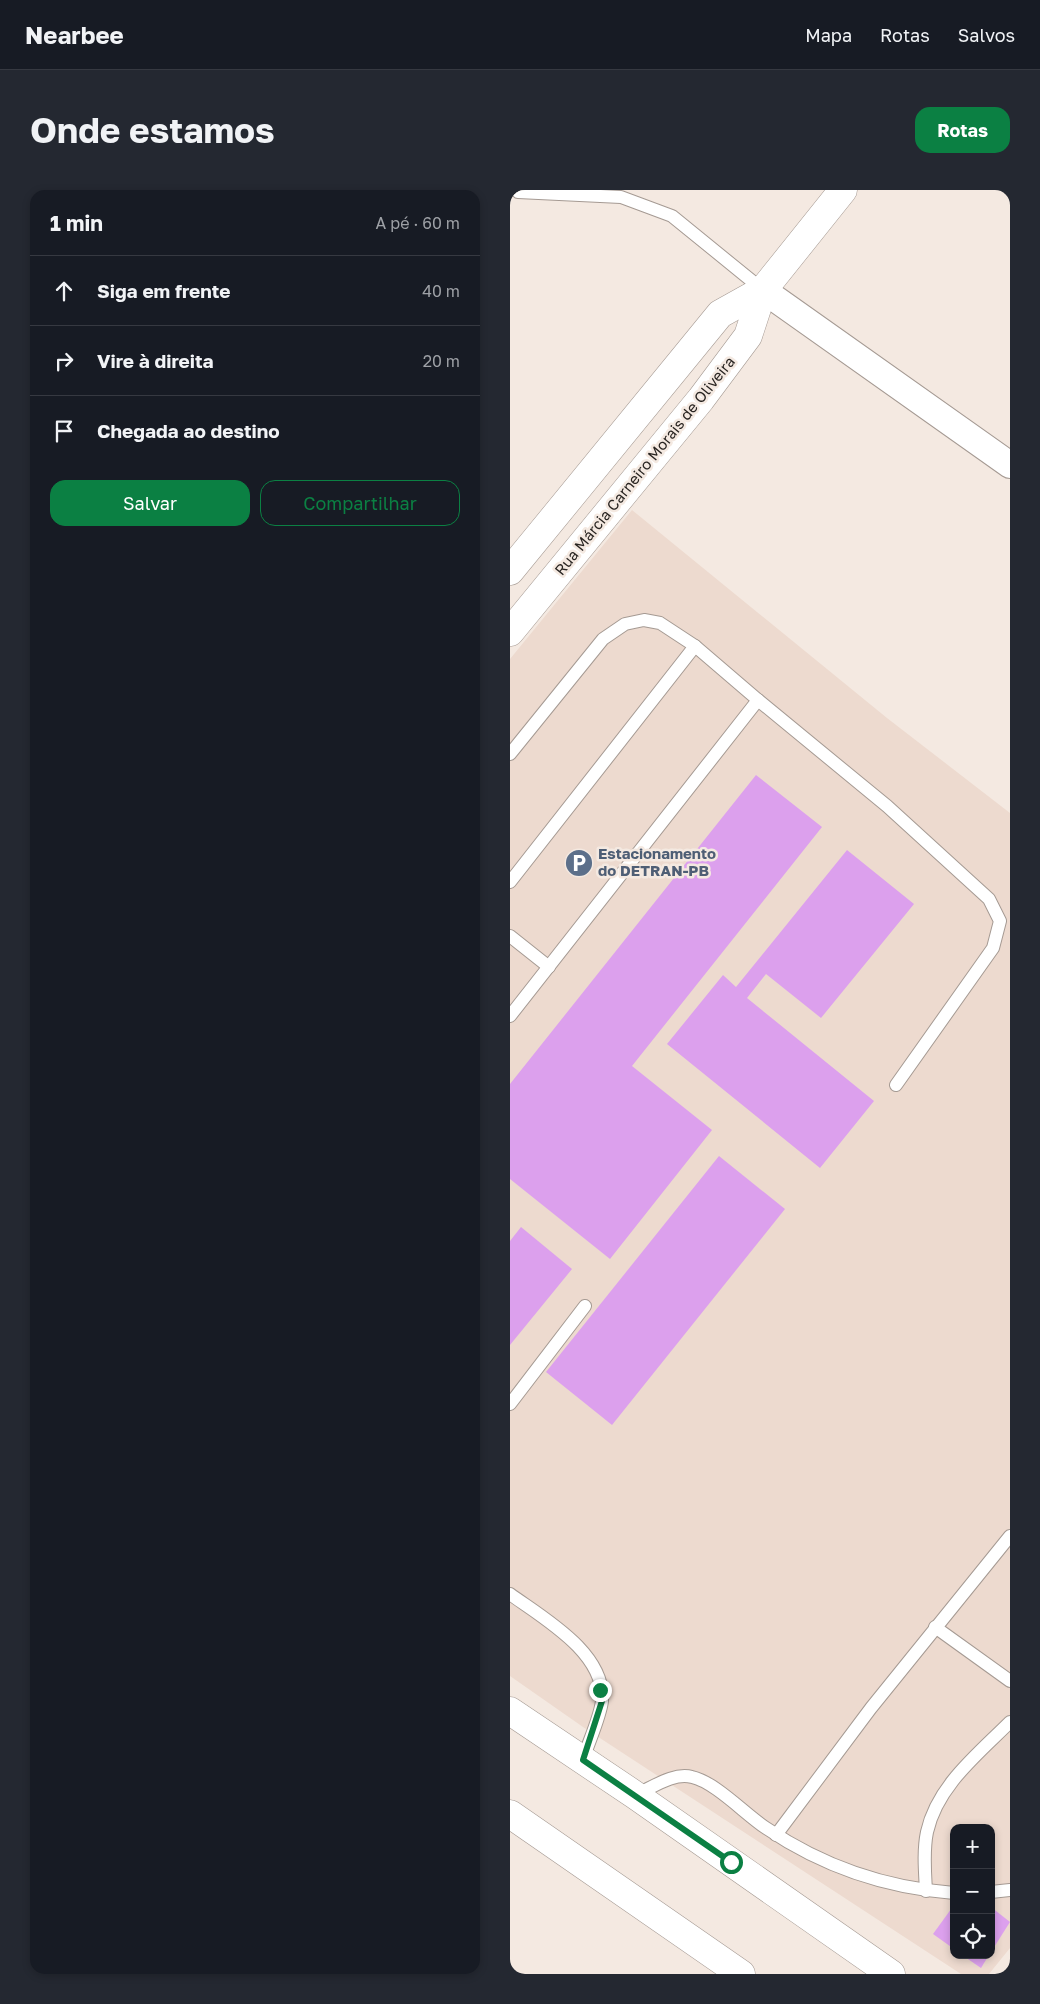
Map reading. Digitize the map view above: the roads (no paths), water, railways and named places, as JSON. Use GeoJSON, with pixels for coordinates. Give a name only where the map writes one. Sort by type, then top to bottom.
{"type":"FeatureCollection","features":[{"type":"Feature","properties":{"kind":"street","name":"Rua Márcia Carneiro Morais de Oliveira"},"geometry":{"type":"LineString","coordinates":[[510,632],[701,399],[748,336],[763,290],[843,190]]}},
{"type":"Feature","properties":{"kind":"street","name":"Rua Márcia Carneiro Morais de Oliveira"},"geometry":{"type":"LineString","coordinates":[[510,571],[720,314],[763,290]]}},
{"type":"Feature","properties":{"kind":"street"},"geometry":{"type":"LineString","coordinates":[[763,290],[1010,465]]}},
{"type":"Feature","properties":{"kind":"street"},"geometry":{"type":"LineString","coordinates":[[510,1711],[635,1795],[891,1974]]}},
{"type":"Feature","properties":{"kind":"street"},"geometry":{"type":"LineString","coordinates":[[510,1814],[727,1970]]}},
{"type":"Feature","properties":{"kind":"lane"},"geometry":{"type":"LineString","coordinates":[[518,192],[621,197],[672,216],[763,290]]}},
{"type":"Feature","properties":{"kind":"lane"},"geometry":{"type":"LineString","coordinates":[[510,754],[603,639],[626,624],[644,620],[660,623],[695,646],[887,806],[988,899],[1000,921],[993,948],[896,1085]]}},
{"type":"Feature","properties":{"kind":"lane"},"geometry":{"type":"LineString","coordinates":[[510,882],[695,646]]}},
{"type":"Feature","properties":{"kind":"lane"},"geometry":{"type":"LineString","coordinates":[[513,1008],[549,967],[758,700]]}},
{"type":"Feature","properties":{"kind":"lane"},"geometry":{"type":"LineString","coordinates":[[510,936],[549,967]]}},
{"type":"Feature","properties":{"kind":"lane"},"geometry":{"type":"LineString","coordinates":[[510,1404],[586,1306]]}},
{"type":"Feature","properties":{"kind":"lane"},"geometry":{"type":"LineString","coordinates":[[776,1835],[870,1708],[1010,1536]]}},
{"type":"Feature","properties":{"kind":"lane"},"geometry":{"type":"LineString","coordinates":[[510,1594],[564,1632],[590,1660],[598,1679],[602,1701],[583,1760]]}},
{"type":"Feature","properties":{"kind":"lane"},"geometry":{"type":"LineString","coordinates":[[935,1627],[1010,1681]]}},
{"type":"Feature","properties":{"kind":"lane"},"geometry":{"type":"LineString","coordinates":[[926,1891],[926,1841],[934,1812],[946,1790],[956,1778],[1010,1722]]}},
{"type":"Feature","properties":{"kind":"lane"},"geometry":{"type":"LineString","coordinates":[[635,1795],[672,1778],[690,1776],[718,1790],[749,1816],[776,1835],[804,1851],[865,1877],[926,1891],[950,1893]]}},
{"type":"Feature","properties":{"kind":"lane"},"geometry":{"type":"LineString","coordinates":[[995,1892],[1010,1890]]}},
{"type":"Feature","properties":{"kind":"place","name":"Estacionamento do DETRAN-PB"},"geometry":{"type":"Point","coordinates":[579,863]}}]}
